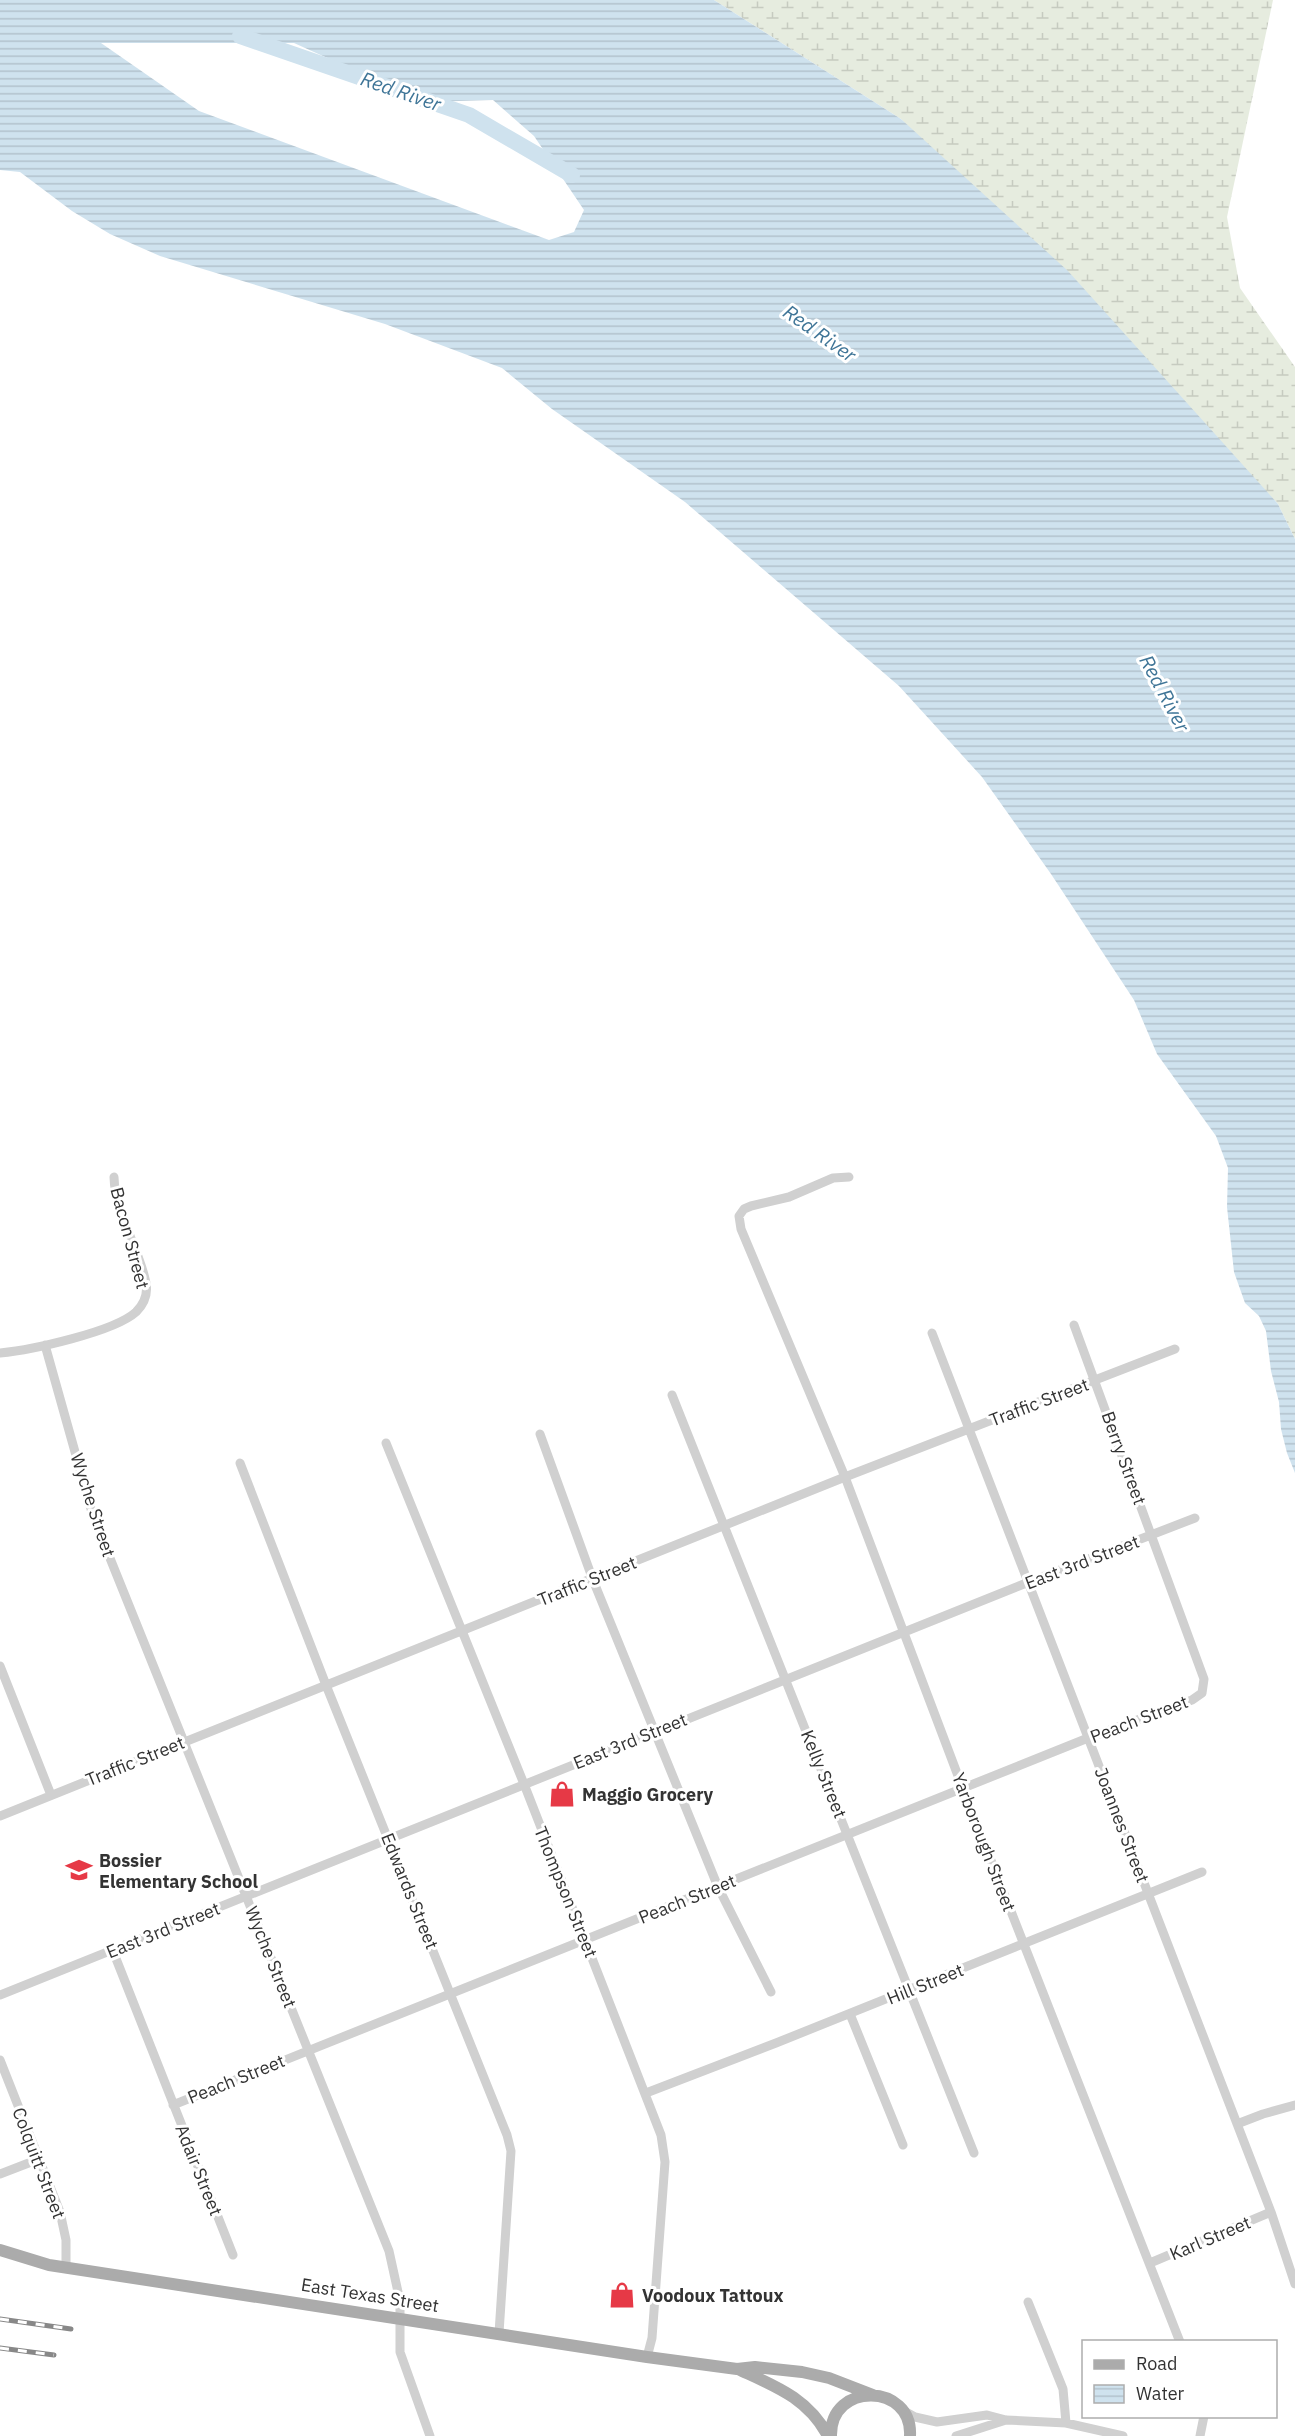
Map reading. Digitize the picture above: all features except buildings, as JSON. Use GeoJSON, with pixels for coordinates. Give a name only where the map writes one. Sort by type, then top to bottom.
{"type":"FeatureCollection","features":[{"type":"Feature","properties":{"kind":"main road","name":"East Texas Street"},"geometry":{"type":"LineString","coordinates":[[0,2250],[31,2261],[66,2268],[499,2332],[647,2357],[737,2369],[755,2367],[802,2372],[829,2378],[894,2402],[902,2410]]}},
{"type":"Feature","properties":{"kind":"main road","name":"East Texas Street"},"geometry":{"type":"LineString","coordinates":[[737,2369],[793,2396],[806,2405],[830,2436]]}},
{"type":"Feature","properties":{"kind":"main road","name":"East Texas Street"},"geometry":{"type":"LineString","coordinates":[[830,2436],[834,2418],[841,2408],[850,2400],[873,2395]]}},
{"type":"Feature","properties":{"kind":"main road"},"geometry":{"type":"LineString","coordinates":[[902,2410],[907,2420],[910,2436]]}},
{"type":"Feature","properties":{"kind":"street","name":"Bacon Street"},"geometry":{"type":"LineString","coordinates":[[45,1346],[115,1324],[137,1311],[146,1299],[146,1282],[119,1206],[114,1177]]}},
{"type":"Feature","properties":{"kind":"street","name":"Yarborough Street"},"geometry":{"type":"LineString","coordinates":[[849,1177],[833,1178],[789,1197],[750,1206],[744,1209],[739,1216],[741,1229],[845,1477],[963,1789],[1179,2340]]}},
{"type":"Feature","properties":{"kind":"street","name":"Berry Street"},"geometry":{"type":"LineString","coordinates":[[1074,1325],[1204,1679],[1202,1693]]}},
{"type":"Feature","properties":{"kind":"street","name":"Joannes Street"},"geometry":{"type":"LineString","coordinates":[[932,1333],[1271,2212],[1295,2284]]}},
{"type":"Feature","properties":{"kind":"street"},"geometry":{"type":"LineString","coordinates":[[0,1353],[45,1346]]}},
{"type":"Feature","properties":{"kind":"street","name":"Wyche Street"},"geometry":{"type":"LineString","coordinates":[[45,1346],[93,1516],[389,2251],[398,2286],[400,2352],[430,2436]]}},
{"type":"Feature","properties":{"kind":"street","name":"Traffic Street"},"geometry":{"type":"LineString","coordinates":[[0,1816],[845,1477],[1175,1349]]}},
{"type":"Feature","properties":{"kind":"street","name":"Kelly Street"},"geometry":{"type":"LineString","coordinates":[[672,1395],[974,2153]]}},
{"type":"Feature","properties":{"kind":"street"},"geometry":{"type":"LineString","coordinates":[[540,1434],[593,1580],[718,1887],[771,1992]]}},
{"type":"Feature","properties":{"kind":"street","name":"Thompson Street"},"geometry":{"type":"LineString","coordinates":[[386,1443],[524,1784],[661,2135],[665,2162],[652,2338],[647,2357]]}},
{"type":"Feature","properties":{"kind":"street","name":"Edwards Street"},"geometry":{"type":"LineString","coordinates":[[240,1463],[326,1685],[507,2135],[511,2151],[499,2332]]}},
{"type":"Feature","properties":{"kind":"street","name":"East 3rd Street"},"geometry":{"type":"LineString","coordinates":[[0,1995],[1029,1582],[1195,1518]]}},
{"type":"Feature","properties":{"kind":"street"},"geometry":{"type":"LineString","coordinates":[[0,1666],[51,1795]]}},
{"type":"Feature","properties":{"kind":"street","name":"Peach Street"},"geometry":{"type":"LineString","coordinates":[[173,2105],[1088,1737],[1192,1700],[1202,1693]]}},
{"type":"Feature","properties":{"kind":"street","name":"Hill Street"},"geometry":{"type":"LineString","coordinates":[[645,2092],[850,2014],[1202,1872]]}},
{"type":"Feature","properties":{"kind":"street","name":"Adair Street"},"geometry":{"type":"LineString","coordinates":[[113,1951],[233,2255]]}},
{"type":"Feature","properties":{"kind":"street"},"geometry":{"type":"LineString","coordinates":[[850,2014],[903,2145]]}},
{"type":"Feature","properties":{"kind":"street","name":"Colquitt Street"},"geometry":{"type":"LineString","coordinates":[[0,2060],[60,2212],[66,2240],[66,2268]]}},
{"type":"Feature","properties":{"kind":"street"},"geometry":{"type":"LineString","coordinates":[[1237,2124],[1295,2105]]}},
{"type":"Feature","properties":{"kind":"street"},"geometry":{"type":"LineString","coordinates":[[0,2174],[39,2159]]}},
{"type":"Feature","properties":{"kind":"street","name":"Karl Street"},"geometry":{"type":"LineString","coordinates":[[1150,2264],[1271,2212]]}},
{"type":"Feature","properties":{"kind":"street"},"geometry":{"type":"LineString","coordinates":[[1028,2302],[1064,2389],[1066,2423]]}},
{"type":"Feature","properties":{"kind":"street"},"geometry":{"type":"LineString","coordinates":[[902,2410],[915,2417],[937,2422],[973,2416],[997,2416],[1006,2420]]}},
{"type":"Feature","properties":{"kind":"street"},"geometry":{"type":"LineString","coordinates":[[1200,2436],[1204,2418]]}},
{"type":"Feature","properties":{"kind":"street"},"geometry":{"type":"LineString","coordinates":[[956,2436],[1006,2420],[1066,2423],[1123,2436]]}},
{"type":"Feature","properties":{"kind":"green space"},"geometry":{"type":"Polygon","coordinates":[[[714,0],[1273,0],[1227,217],[1240,288],[1295,367],[1295,539],[1278,504],[901,119],[714,0]]]}},
{"type":"Feature","properties":{"kind":"water"},"geometry":{"type":"Polygon","coordinates":[[[0,0],[714,0],[901,119],[1068,271],[1278,504],[1295,539],[1295,1473],[1281,1429],[1279,1402],[1271,1371],[1266,1331],[1259,1316],[1245,1303],[1234,1272],[1227,1207],[1228,1168],[1216,1136],[1157,1054],[1134,1000],[1051,874],[982,777],[899,686],[685,502],[552,409],[502,368],[385,324],[160,256],[110,234],[72,211],[20,172],[0,170],[0,0]],[[101,43],[199,111],[549,240],[574,232],[584,210],[534,136],[493,100],[425,102],[294,43],[101,43]]]}},
{"type":"Feature","properties":{"kind":"waterway","name":"Red River"},"geometry":{"type":"LineString","coordinates":[[240,36],[469,115],[572,175]]}},
{"type":"Feature","properties":{"kind":"railway"},"geometry":{"type":"LineString","coordinates":[[0,2319],[71,2329]]}},
{"type":"Feature","properties":{"kind":"railway"},"geometry":{"type":"LineString","coordinates":[[0,2348],[54,2355]]}},
{"type":"Feature","properties":{"kind":"place","name":"Maggio Grocery"},"geometry":{"type":"Point","coordinates":[562,1794]}},
{"type":"Feature","properties":{"kind":"place","name":"Bossier Elementary School"},"geometry":{"type":"Point","coordinates":[79,1870]}},
{"type":"Feature","properties":{"kind":"place","name":"Voodoux Tattoux"},"geometry":{"type":"Point","coordinates":[622,2295]}}]}
